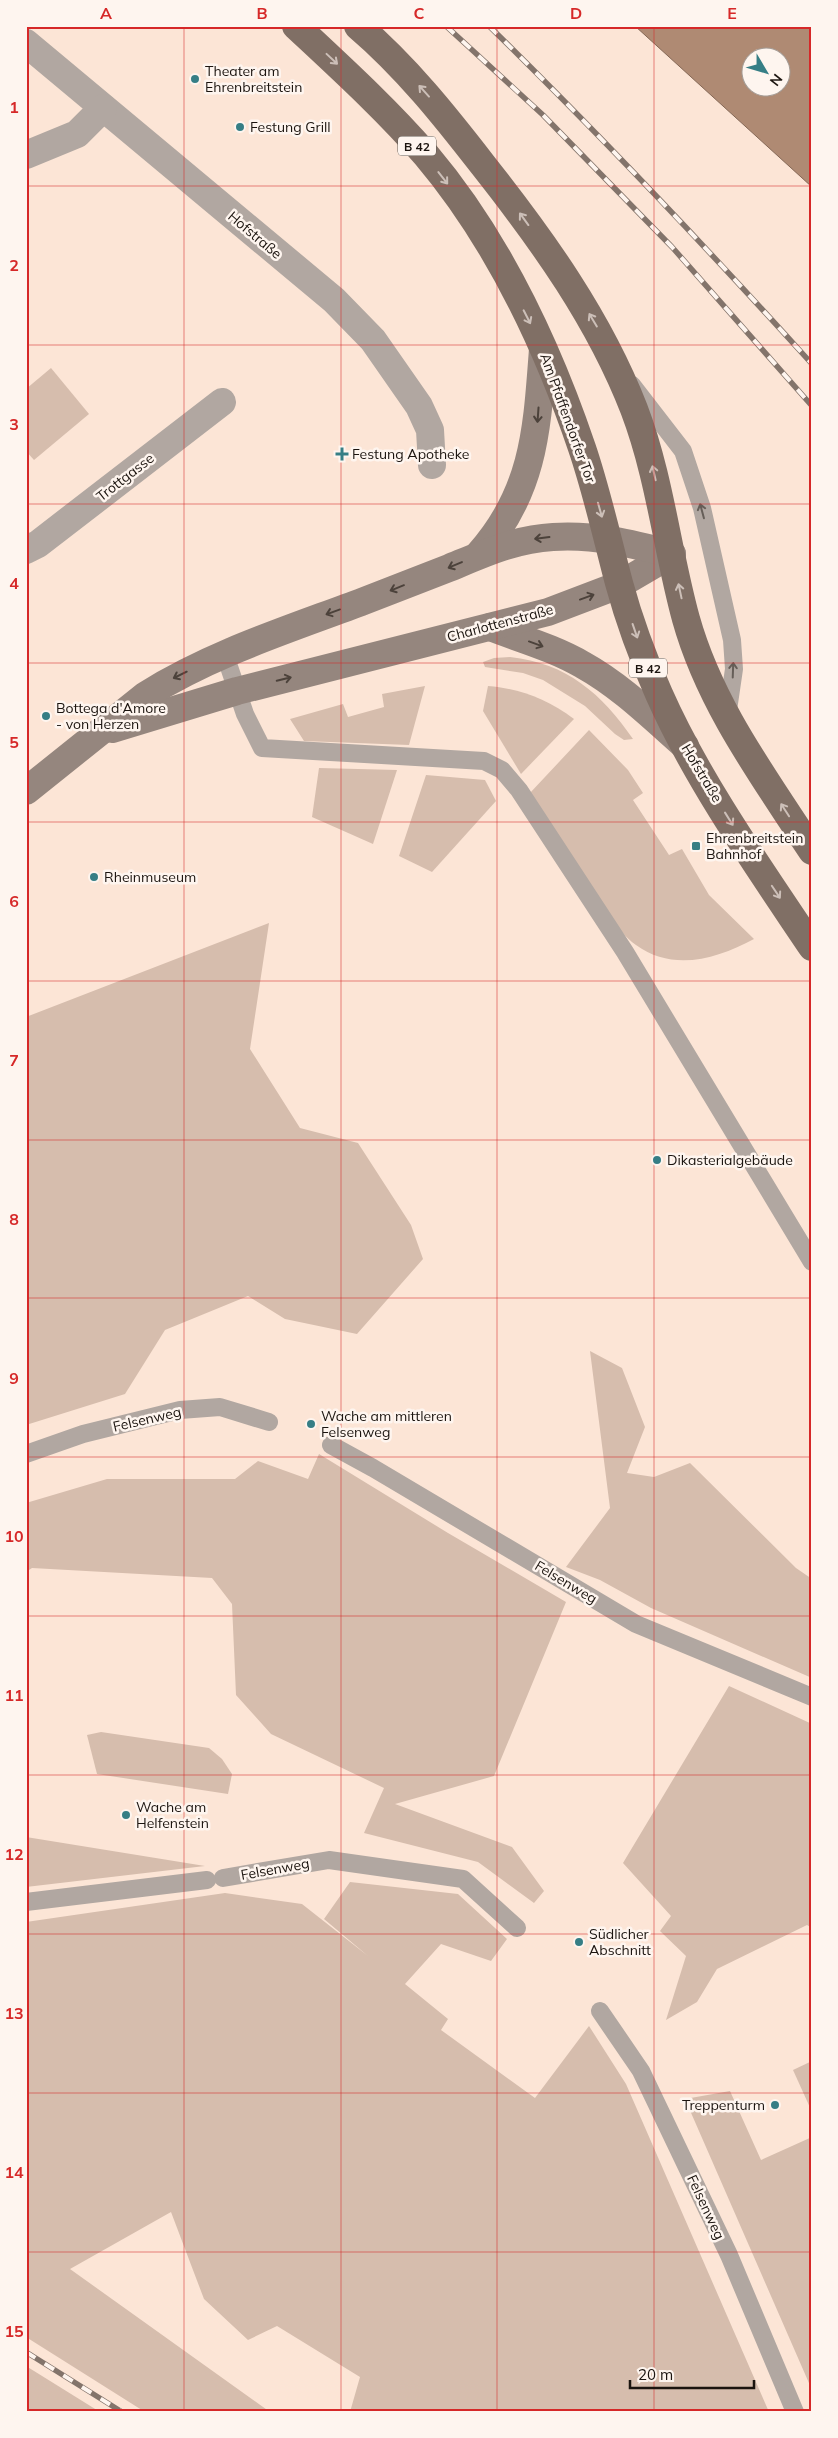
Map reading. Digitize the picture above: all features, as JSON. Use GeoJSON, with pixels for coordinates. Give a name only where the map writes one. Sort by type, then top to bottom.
{"type":"FeatureCollection","features":[{"type":"Feature","properties":{"kind":"main road","name":"Am Pfaffendorfer Tor"},"geometry":{"type":"LineString","coordinates":[[296,26],[369,93],[426,156],[495,254],[543,349],[582,448],[608,538],[619,585]]}},
{"type":"Feature","properties":{"kind":"main road","name":"B 42"},"geometry":{"type":"LineString","coordinates":[[358,26],[407,73],[438,107],[553,258],[586,309],[615,363],[635,412],[651,462],[686,620],[712,690],[727,718],[812,851]]}},
{"type":"Feature","properties":{"kind":"main road"},"geometry":{"type":"LineString","coordinates":[[479,554],[494,538],[508,514],[523,483],[532,455],[537,428],[543,349]]}},
{"type":"Feature","properties":{"kind":"main road","name":"Charlottenstraße"},"geometry":{"type":"LineString","coordinates":[[26,791],[146,694],[167,681],[225,655],[479,554],[524,540],[554,537],[608,538],[672,554]]}},
{"type":"Feature","properties":{"kind":"main road","name":"Charlottenstraße"},"geometry":{"type":"LineString","coordinates":[[98,733],[237,691],[548,612],[619,585],[672,554]]}},
{"type":"Feature","properties":{"kind":"main road","name":"Hofstraße"},"geometry":{"type":"LineString","coordinates":[[619,585],[650,672],[686,747],[754,860],[812,947]]}},
{"type":"Feature","properties":{"kind":"main road"},"geometry":{"type":"LineString","coordinates":[[490,627],[555,651],[583,665],[622,692],[686,747]]}},
{"type":"Feature","properties":{"kind":"street","name":"Hofstraße"},"geometry":{"type":"LineString","coordinates":[[26,43],[334,300],[373,340],[419,406],[430,430],[432,465]]}},
{"type":"Feature","properties":{"kind":"street"},"geometry":{"type":"LineString","coordinates":[[26,155],[77,134],[103,108]]}},
{"type":"Feature","properties":{"kind":"street","name":"Trottgasse"},"geometry":{"type":"LineString","coordinates":[[26,550],[38,544],[222,402]]}},
{"type":"Feature","properties":{"kind":"lane"},"geometry":{"type":"LineString","coordinates":[[615,363],[683,451],[702,508],[732,640],[734,669],[727,718]]}},
{"type":"Feature","properties":{"kind":"lane"},"geometry":{"type":"LineString","coordinates":[[225,655],[245,714],[262,748],[484,761],[502,770],[518,790],[626,952],[812,1262]]}},
{"type":"Feature","properties":{"kind":"lane","name":"Felsenweg"},"geometry":{"type":"LineString","coordinates":[[26,1454],[82,1434],[180,1410],[220,1407],[269,1422]]}},
{"type":"Feature","properties":{"kind":"lane","name":"Felsenweg"},"geometry":{"type":"LineString","coordinates":[[331,1446],[374,1468],[636,1624],[812,1697]]}},
{"type":"Feature","properties":{"kind":"lane","name":"Felsenweg"},"geometry":{"type":"LineString","coordinates":[[26,1902],[215,1879],[329,1860],[463,1879],[517,1928]]}},
{"type":"Feature","properties":{"kind":"lane","name":"Felsenweg"},"geometry":{"type":"LineString","coordinates":[[600,2011],[641,2071],[729,2255],[795,2412]]}},
{"type":"Feature","properties":{"kind":"shaded area"},"geometry":{"type":"Polygon","coordinates":[[[635,26],[812,26],[812,187],[635,26]]]}},
{"type":"Feature","properties":{"kind":"shaded area"},"geometry":{"type":"Polygon","coordinates":[[[51,368],[89,414],[34,460],[26,451],[26,389],[51,368]]]}},
{"type":"Feature","properties":{"kind":"shaded area"},"geometry":{"type":"Polygon","coordinates":[[[510,657],[530,660],[549,666],[581,683],[609,708],[633,739],[624,740],[585,706],[543,680],[523,673],[485,667],[483,662],[494,658],[510,657]]]}},
{"type":"Feature","properties":{"kind":"shaded area"},"geometry":{"type":"Polygon","coordinates":[[[425,686],[409,745],[304,741],[290,719],[343,704],[348,717],[384,707],[382,694],[425,686]]]}},
{"type":"Feature","properties":{"kind":"shaded area"},"geometry":{"type":"Polygon","coordinates":[[[488,686],[523,692],[554,706],[574,719],[521,774],[483,711],[488,686]]]}},
{"type":"Feature","properties":{"kind":"shaded area"},"geometry":{"type":"Polygon","coordinates":[[[589,730],[628,770],[643,793],[633,800],[669,855],[682,849],[709,895],[754,939],[710,957],[680,960],[650,953],[636,945],[622,932],[530,793],[589,730]]]}},
{"type":"Feature","properties":{"kind":"shaded area"},"geometry":{"type":"Polygon","coordinates":[[[319,768],[397,770],[373,844],[312,817],[319,768]]]}},
{"type":"Feature","properties":{"kind":"shaded area"},"geometry":{"type":"Polygon","coordinates":[[[426,775],[485,780],[496,801],[432,872],[399,856],[426,775]]]}},
{"type":"Feature","properties":{"kind":"shaded area"},"geometry":{"type":"Polygon","coordinates":[[[269,923],[250,1049],[300,1128],[358,1143],[411,1225],[423,1259],[357,1334],[285,1319],[248,1296],[165,1330],[125,1394],[26,1425],[26,1017],[269,923]]]}},
{"type":"Feature","properties":{"kind":"shaded area"},"geometry":{"type":"Polygon","coordinates":[[[590,1351],[622,1368],[645,1427],[627,1473],[654,1477],[690,1463],[796,1568],[812,1579],[812,1678],[651,1608],[600,1580],[566,1567],[610,1508],[590,1351]]]}},
{"type":"Feature","properties":{"kind":"shaded area"},"geometry":{"type":"Polygon","coordinates":[[[319,1454],[566,1602],[494,1776],[395,1804],[512,1847],[544,1891],[534,1903],[478,1862],[364,1833],[384,1788],[271,1734],[236,1695],[232,1604],[212,1578],[32,1568],[26,1572],[26,1503],[107,1479],[235,1479],[258,1461],[308,1479],[319,1454]]]}},
{"type":"Feature","properties":{"kind":"shaded area"},"geometry":{"type":"Polygon","coordinates":[[[729,1686],[812,1724],[812,1928],[807,1925],[717,1969],[697,2002],[666,2020],[686,1956],[660,1931],[671,1916],[623,1863],[729,1686]]]}},
{"type":"Feature","properties":{"kind":"shaded area"},"geometry":{"type":"Polygon","coordinates":[[[101,1732],[209,1748],[222,1759],[232,1774],[228,1794],[97,1774],[87,1735],[101,1732]]]}},
{"type":"Feature","properties":{"kind":"shaded area"},"geometry":{"type":"Polygon","coordinates":[[[26,1837],[205,1866],[26,1887],[26,1837]]]}},
{"type":"Feature","properties":{"kind":"shaded area"},"geometry":{"type":"Polygon","coordinates":[[[350,1882],[458,1894],[507,1939],[491,1961],[441,1944],[405,1984],[448,2019],[441,2030],[535,2098],[589,2026],[626,2084],[769,2412],[350,2412],[360,2377],[277,2326],[248,2340],[204,2299],[171,2212],[70,2269],[270,2412],[145,2412],[26,2337],[26,1922],[225,1893],[302,1904],[368,1956],[324,1919],[350,1882]]]}},
{"type":"Feature","properties":{"kind":"shaded area"},"geometry":{"type":"Polygon","coordinates":[[[812,2061],[812,2112],[793,2070],[812,2061]]]}},
{"type":"Feature","properties":{"kind":"shaded area"},"geometry":{"type":"Polygon","coordinates":[[[730,2091],[761,2160],[812,2137],[812,2390],[685,2099],[730,2091]]]}},
{"type":"Feature","properties":{"kind":"shaded area"},"geometry":{"type":"Polygon","coordinates":[[[26,2366],[100,2412],[26,2412],[26,2366]]]}},
{"type":"Feature","properties":{"kind":"railway"},"geometry":{"type":"LineString","coordinates":[[446,26],[543,115],[672,247],[812,406]]}},
{"type":"Feature","properties":{"kind":"railway"},"geometry":{"type":"LineString","coordinates":[[489,26],[653,192],[812,364]]}},
{"type":"Feature","properties":{"kind":"railway"},"geometry":{"type":"LineString","coordinates":[[26,2352],[122,2412]]}},
{"type":"Feature","properties":{"kind":"place","name":"Theater am Ehrenbreitstein"},"geometry":{"type":"Point","coordinates":[195,79]}},
{"type":"Feature","properties":{"kind":"place","name":"Festung Grill"},"geometry":{"type":"Point","coordinates":[240,127]}},
{"type":"Feature","properties":{"kind":"place","name":"Festung Apotheke"},"geometry":{"type":"Point","coordinates":[342,454]}},
{"type":"Feature","properties":{"kind":"place","name":"Bottega d'Amore - von Herzen"},"geometry":{"type":"Point","coordinates":[46,716]}},
{"type":"Feature","properties":{"kind":"place","name":"Ehrenbreitstein Bahnhof"},"geometry":{"type":"Point","coordinates":[696,846]}},
{"type":"Feature","properties":{"kind":"place","name":"Rheinmuseum"},"geometry":{"type":"Point","coordinates":[94,877]}},
{"type":"Feature","properties":{"kind":"place","name":"Dikasterialgebäude"},"geometry":{"type":"Point","coordinates":[657,1160]}},
{"type":"Feature","properties":{"kind":"place","name":"Wache am mittleren Felsenweg"},"geometry":{"type":"Point","coordinates":[311,1424]}},
{"type":"Feature","properties":{"kind":"place","name":"Wache am Helfenstein"},"geometry":{"type":"Point","coordinates":[126,1815]}},
{"type":"Feature","properties":{"kind":"place","name":"Südlicher Abschnitt"},"geometry":{"type":"Point","coordinates":[579,1942]}},
{"type":"Feature","properties":{"kind":"place","name":"Treppenturm"},"geometry":{"type":"Point","coordinates":[775,2105]}}]}
